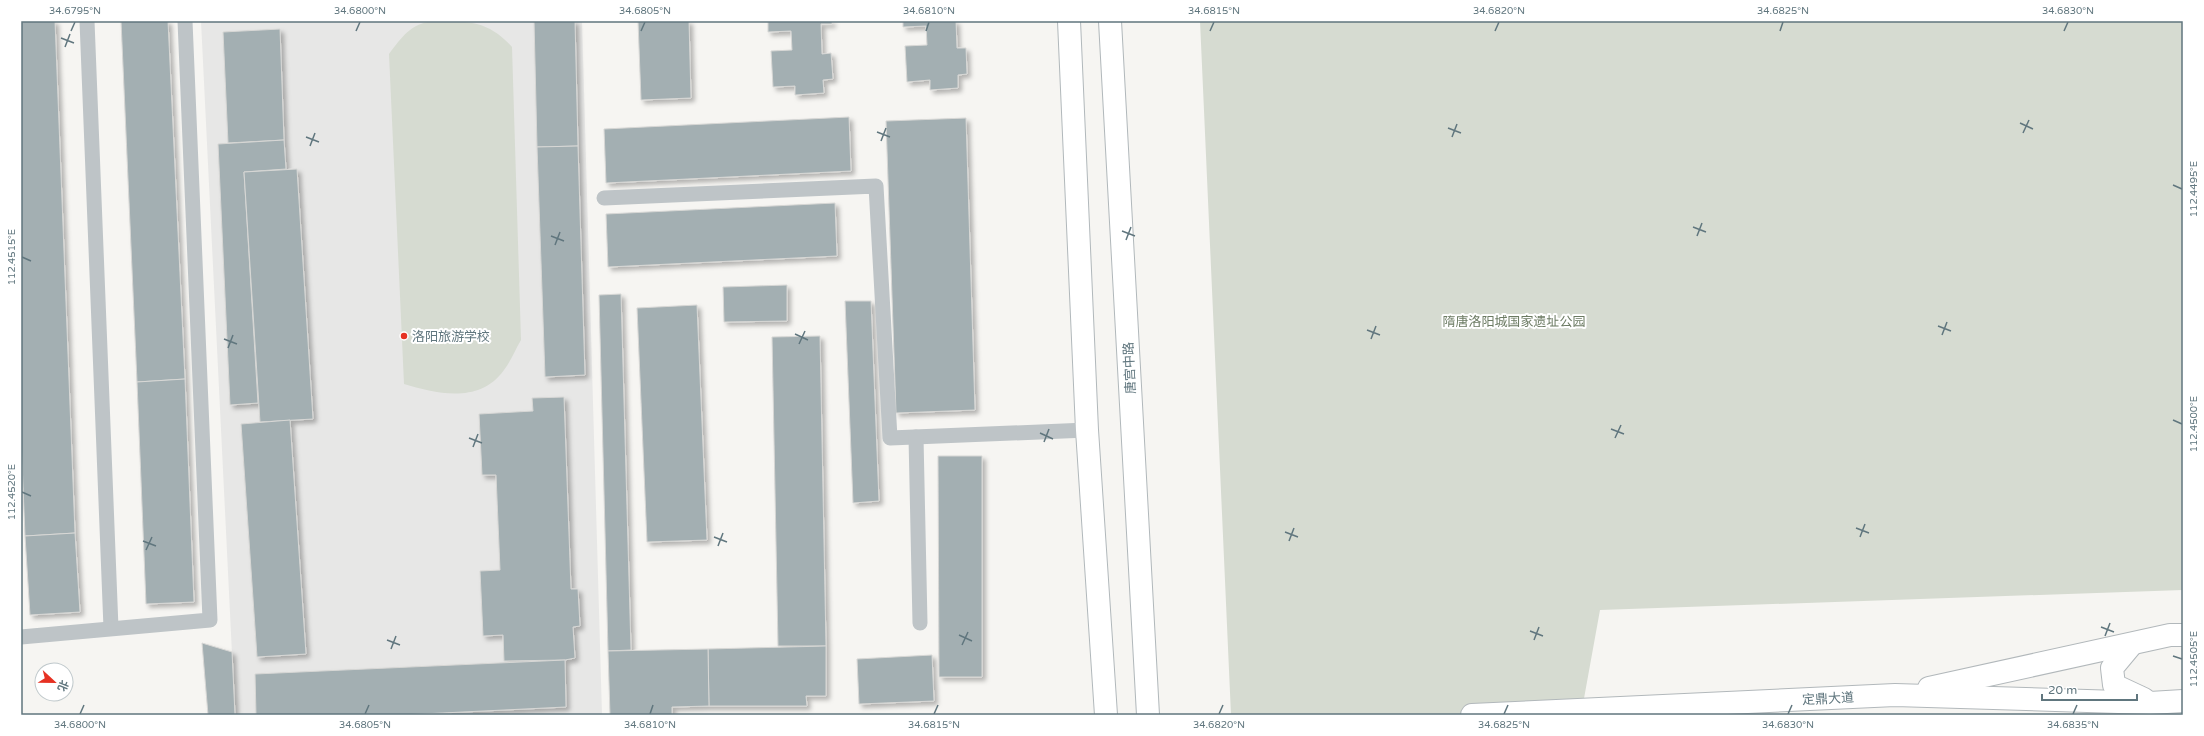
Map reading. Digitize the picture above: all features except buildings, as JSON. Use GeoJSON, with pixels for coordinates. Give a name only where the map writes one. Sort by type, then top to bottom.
{"type":"FeatureCollection","features":[{"type":"Feature","properties":{"kind":"main road"},"geometry":{"type":"LineString","coordinates":[[1069,21],[1087,430],[1106,715]]}},
{"type":"Feature","properties":{"kind":"main road","name":"唐宫中路"},"geometry":{"type":"LineString","coordinates":[[1110,21],[1148,715]]}},
{"type":"Feature","properties":{"kind":"main road"},"geometry":{"type":"LineString","coordinates":[[1895,695],[2170,635],[2183,635]]}},
{"type":"Feature","properties":{"kind":"main road"},"geometry":{"type":"LineString","coordinates":[[2132,644],[2112,668],[2114,685],[2150,702]]}},
{"type":"Feature","properties":{"kind":"main road","name":"定鼎大道"},"geometry":{"type":"LineString","coordinates":[[1472,715],[1611,712],[1895,695],[2150,702],[2183,701]]}},
{"type":"Feature","properties":{"kind":"lane"},"geometry":{"type":"LineString","coordinates":[[87,21],[111,628]]}},
{"type":"Feature","properties":{"kind":"lane"},"geometry":{"type":"LineString","coordinates":[[21,637],[210,620],[185,21]]}},
{"type":"Feature","properties":{"kind":"lane"},"geometry":{"type":"LineString","coordinates":[[604,198],[876,186],[890,438],[1087,430]]}},
{"type":"Feature","properties":{"kind":"lane"},"geometry":{"type":"LineString","coordinates":[[916,437],[920,623]]}},
{"type":"Feature","properties":{"kind":"shaded area","name":"洛阳旅游学校"},"geometry":{"type":"Polygon","coordinates":[[[201,21],[582,21],[602,715],[235,715],[201,21]]]}},
{"type":"Feature","properties":{"kind":"green space"},"geometry":{"type":"Polygon","coordinates":[[[433,21],[456,21],[476,24],[494,32],[512,47],[521,340],[506,367],[494,381],[483,388],[457,394],[430,391],[404,384],[389,54],[412,28],[433,21]]]}},
{"type":"Feature","properties":{"kind":"green space","name":"隋唐洛阳城国家遗址公园"},"geometry":{"type":"Polygon","coordinates":[[[1200,21],[2183,21],[2183,590],[1600,610],[1581,715],[1231,715],[1200,21]]]}},
{"type":"Feature","properties":{"kind":"place","name":"洛阳旅游学校"},"geometry":{"type":"Point","coordinates":[404,336]}}]}
